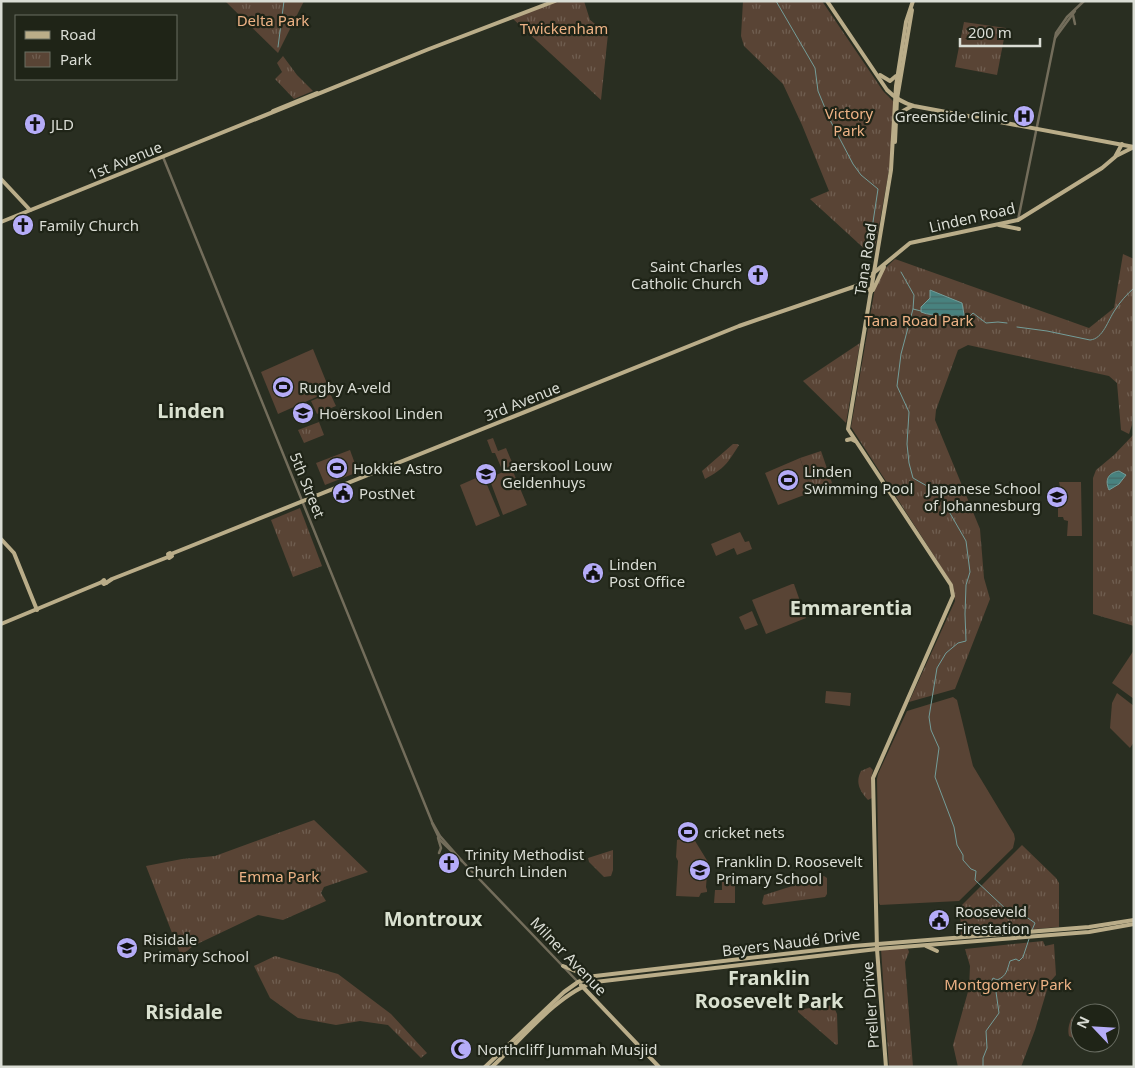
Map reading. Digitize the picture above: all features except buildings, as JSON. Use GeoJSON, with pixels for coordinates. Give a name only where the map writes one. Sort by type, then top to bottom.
{"type":"FeatureCollection","features":[{"type":"Feature","properties":{"kind":"main road","name":"1st Avenue"},"geometry":{"type":"LineString","coordinates":[[1,222],[258,119],[293,102],[334,88],[555,1]]}},
{"type":"Feature","properties":{"kind":"main road"},"geometry":{"type":"LineString","coordinates":[[827,1],[896,98],[914,106],[1134,147]]}},
{"type":"Feature","properties":{"kind":"main road"},"geometry":{"type":"LineString","coordinates":[[896,98],[913,1]]}},
{"type":"Feature","properties":{"kind":"main road"},"geometry":{"type":"LineString","coordinates":[[896,98],[906,22],[912,9]]}},
{"type":"Feature","properties":{"kind":"main road"},"geometry":{"type":"LineString","coordinates":[[906,22],[908,36]]}},
{"type":"Feature","properties":{"kind":"main road"},"geometry":{"type":"LineString","coordinates":[[876,72],[884,79],[890,81],[895,78],[898,72]]}},
{"type":"Feature","properties":{"kind":"main road","name":"Tana Road"},"geometry":{"type":"LineString","coordinates":[[855,441],[848,429],[893,153],[896,98]]}},
{"type":"Feature","properties":{"kind":"main road","name":"Tana Road"},"geometry":{"type":"LineString","coordinates":[[893,153],[896,98]]}},
{"type":"Feature","properties":{"kind":"main road"},"geometry":{"type":"LineString","coordinates":[[896,123],[903,111],[914,106]]}},
{"type":"Feature","properties":{"kind":"main road","name":"Linden Road"},"geometry":{"type":"LineString","coordinates":[[874,274],[910,243],[1018,220],[1102,168],[1115,157],[1122,144]]}},
{"type":"Feature","properties":{"kind":"main road"},"geometry":{"type":"LineString","coordinates":[[1115,157],[1134,147]]}},
{"type":"Feature","properties":{"kind":"main road"},"geometry":{"type":"LineString","coordinates":[[1,179],[30,210]]}},
{"type":"Feature","properties":{"kind":"main road"},"geometry":{"type":"LineString","coordinates":[[999,225],[1019,229]]}},
{"type":"Feature","properties":{"kind":"main road"},"geometry":{"type":"LineString","coordinates":[[859,285],[866,286],[871,293],[884,265],[878,265],[876,262]]}},
{"type":"Feature","properties":{"kind":"main road","name":"3rd Avenue"},"geometry":{"type":"LineString","coordinates":[[1,624],[739,326],[859,285],[874,274]]}},
{"type":"Feature","properties":{"kind":"main road"},"geometry":{"type":"LineString","coordinates":[[846,440],[851,439],[855,441]]}},
{"type":"Feature","properties":{"kind":"main road","name":"Preller Drive"},"geometry":{"type":"LineString","coordinates":[[855,441],[946,578],[953,593],[952,601],[873,778],[877,944],[886,1067]]}},
{"type":"Feature","properties":{"kind":"main road"},"geometry":{"type":"LineString","coordinates":[[1,539],[14,553],[37,610]]}},
{"type":"Feature","properties":{"kind":"main road","name":"Beyers Naudé Drive"},"geometry":{"type":"LineString","coordinates":[[485,1067],[560,995],[578,982],[590,977],[877,944],[1089,927],[1134,920]]}},
{"type":"Feature","properties":{"kind":"main road","name":"Beyers Naudé Drive"},"geometry":{"type":"LineString","coordinates":[[492,1067],[558,1004],[582,986],[592,983],[878,949],[1089,932],[1134,924]]}},
{"type":"Feature","properties":{"kind":"main road"},"geometry":{"type":"LineString","coordinates":[[960,937],[961,942]]}},
{"type":"Feature","properties":{"kind":"main road"},"geometry":{"type":"LineString","coordinates":[[940,938],[940,944]]}},
{"type":"Feature","properties":{"kind":"main road"},"geometry":{"type":"LineString","coordinates":[[924,945],[937,951]]}},
{"type":"Feature","properties":{"kind":"main road"},"geometry":{"type":"LineString","coordinates":[[563,966],[590,977]]}},
{"type":"Feature","properties":{"kind":"main road","name":"Milner Avenue"},"geometry":{"type":"LineString","coordinates":[[578,982],[659,1067]]}},
{"type":"Feature","properties":{"kind":"main road"},"geometry":{"type":"LineString","coordinates":[[588,993],[592,983]]}},
{"type":"Feature","properties":{"kind":"street"},"geometry":{"type":"LineString","coordinates":[[1018,220],[1056,32],[1062,22],[1084,1]]}},
{"type":"Feature","properties":{"kind":"street"},"geometry":{"type":"LineString","coordinates":[[1055,38],[1076,9]]}},
{"type":"Feature","properties":{"kind":"street"},"geometry":{"type":"LineString","coordinates":[[1072,15],[1075,24]]}},
{"type":"Feature","properties":{"kind":"street","name":"5th Street"},"geometry":{"type":"LineString","coordinates":[[163,157],[432,822],[438,836],[451,850]]}},
{"type":"Feature","properties":{"kind":"street","name":"5th Street"},"geometry":{"type":"LineString","coordinates":[[432,822],[451,850]]}},
{"type":"Feature","properties":{"kind":"street"},"geometry":{"type":"LineString","coordinates":[[438,836],[441,848],[439,853]]}},
{"type":"Feature","properties":{"kind":"street","name":"Milner Avenue"},"geometry":{"type":"LineString","coordinates":[[451,850],[578,982]]}},
{"type":"Feature","properties":{"kind":"green space","name":"Delta Park"},"geometry":{"type":"Polygon","coordinates":[[[225,1],[304,1],[278,53],[225,1]]]}},
{"type":"Feature","properties":{"kind":"green space","name":"Twickenham"},"geometry":{"type":"Polygon","coordinates":[[[555,1],[584,1],[590,20],[608,34],[601,100],[512,18],[555,1]]]}},
{"type":"Feature","properties":{"kind":"green space","name":"Victory Park"},"geometry":{"type":"Polygon","coordinates":[[[743,1],[822,1],[883,91],[895,103],[893,148],[874,254],[869,253],[810,199],[829,191],[783,84],[744,46],[741,36],[743,1]]]}},
{"type":"Feature","properties":{"kind":"green space"},"geometry":{"type":"Polygon","coordinates":[[[964,22],[1006,28],[997,75],[955,67],[964,22]]]}},
{"type":"Feature","properties":{"kind":"green space"},"geometry":{"type":"Polygon","coordinates":[[[283,56],[297,75],[313,91],[294,99],[275,79],[282,72],[277,63],[283,56]]]}},
{"type":"Feature","properties":{"kind":"green space","name":"Tana Road Park"},"geometry":{"type":"Polygon","coordinates":[[[1123,254],[1134,259],[1134,397],[1132,425],[1129,434],[1121,430],[1117,383],[1109,376],[968,345],[958,350],[936,410],[935,420],[980,529],[984,578],[990,599],[955,689],[909,702],[955,601],[953,585],[851,427],[877,276],[895,259],[1089,328],[1114,308],[1123,254]]]}},
{"type":"Feature","properties":{"kind":"green space"},"geometry":{"type":"Polygon","coordinates":[[[860,343],[846,423],[803,381],[860,343]]]}},
{"type":"Feature","properties":{"kind":"green space"},"geometry":{"type":"Polygon","coordinates":[[[313,349],[330,391],[278,414],[261,372],[313,349]]]}},
{"type":"Feature","properties":{"kind":"green space"},"geometry":{"type":"Polygon","coordinates":[[[330,393],[336,406],[317,414],[311,401],[330,393]]]}},
{"type":"Feature","properties":{"kind":"green space"},"geometry":{"type":"Polygon","coordinates":[[[319,422],[324,435],[304,443],[298,430],[319,422]]]}},
{"type":"Feature","properties":{"kind":"green space"},"geometry":{"type":"Polygon","coordinates":[[[1134,434],[1134,626],[1093,614],[1093,478],[1096,470],[1134,434]]]}},
{"type":"Feature","properties":{"kind":"green space"},"geometry":{"type":"Polygon","coordinates":[[[493,438],[498,451],[506,448],[514,467],[506,471],[512,469],[527,505],[503,515],[489,478],[503,472],[487,440],[493,438]]]}},
{"type":"Feature","properties":{"kind":"green space"},"geometry":{"type":"Polygon","coordinates":[[[733,444],[739,445],[728,461],[717,472],[705,479],[702,471],[733,444]]]}},
{"type":"Feature","properties":{"kind":"green space","name":"Hokkie Astro"},"geometry":{"type":"Polygon","coordinates":[[[350,450],[358,472],[325,485],[316,463],[350,450]]]}},
{"type":"Feature","properties":{"kind":"green space"},"geometry":{"type":"Polygon","coordinates":[[[821,451],[832,483],[812,492],[800,458],[821,451]]]}},
{"type":"Feature","properties":{"kind":"green space","name":"Linden Swimming Pool"},"geometry":{"type":"Polygon","coordinates":[[[800,458],[812,492],[778,505],[765,473],[800,458]]]}},
{"type":"Feature","properties":{"kind":"green space"},"geometry":{"type":"Polygon","coordinates":[[[483,475],[500,516],[476,526],[460,485],[483,475]]]}},
{"type":"Feature","properties":{"kind":"green space"},"geometry":{"type":"Polygon","coordinates":[[[1059,482],[1081,482],[1082,536],[1067,536],[1068,521],[1064,520],[1063,517],[1058,517],[1058,501],[1060,500],[1061,492],[1059,482]]]}},
{"type":"Feature","properties":{"kind":"green space"},"geometry":{"type":"Polygon","coordinates":[[[300,508],[322,566],[293,577],[271,520],[300,508]]]}},
{"type":"Feature","properties":{"kind":"green space"},"geometry":{"type":"Polygon","coordinates":[[[740,532],[745,542],[749,541],[752,549],[737,555],[734,548],[716,556],[711,544],[740,532]]]}},
{"type":"Feature","properties":{"kind":"green space"},"geometry":{"type":"Polygon","coordinates":[[[794,584],[806,618],[766,634],[752,600],[794,584]]]}},
{"type":"Feature","properties":{"kind":"green space"},"geometry":{"type":"Polygon","coordinates":[[[752,611],[758,625],[745,630],[739,617],[752,611]]]}},
{"type":"Feature","properties":{"kind":"green space"},"geometry":{"type":"Polygon","coordinates":[[[1134,650],[1134,699],[1112,683],[1134,650]]]}},
{"type":"Feature","properties":{"kind":"green space"},"geometry":{"type":"Polygon","coordinates":[[[826,691],[851,693],[850,706],[825,703],[826,691]]]}},
{"type":"Feature","properties":{"kind":"green space"},"geometry":{"type":"Polygon","coordinates":[[[1117,693],[1134,706],[1134,742],[1130,748],[1110,728],[1112,703],[1117,693]]]}},
{"type":"Feature","properties":{"kind":"green space"},"geometry":{"type":"Polygon","coordinates":[[[953,697],[957,700],[973,766],[1014,834],[1013,848],[959,901],[880,905],[878,774],[907,711],[953,697]]]}},
{"type":"Feature","properties":{"kind":"green space"},"geometry":{"type":"Polygon","coordinates":[[[870,767],[873,770],[871,779],[872,798],[868,800],[861,790],[858,779],[861,771],[870,767]]]}},
{"type":"Feature","properties":{"kind":"green space","name":"Emma Park"},"geometry":{"type":"Polygon","coordinates":[[[314,820],[368,872],[324,887],[321,893],[326,901],[283,920],[258,915],[193,946],[181,956],[146,866],[182,859],[215,856],[314,820]]]}},
{"type":"Feature","properties":{"kind":"green space"},"geometry":{"type":"Polygon","coordinates":[[[692,836],[708,862],[707,892],[701,893],[699,897],[676,896],[677,840],[692,836]]]}},
{"type":"Feature","properties":{"kind":"green space"},"geometry":{"type":"Polygon","coordinates":[[[1022,845],[1059,883],[1059,927],[961,935],[960,907],[1022,845]]]}},
{"type":"Feature","properties":{"kind":"green space"},"geometry":{"type":"Polygon","coordinates":[[[613,850],[613,870],[611,876],[604,877],[589,862],[588,858],[613,850]]]}},
{"type":"Feature","properties":{"kind":"green space"},"geometry":{"type":"Polygon","coordinates":[[[824,876],[827,878],[827,894],[825,897],[764,905],[762,903],[764,895],[824,876]]]}},
{"type":"Feature","properties":{"kind":"green space"},"geometry":{"type":"Polygon","coordinates":[[[722,882],[735,882],[735,903],[714,903],[715,890],[722,890],[722,882]]]}},
{"type":"Feature","properties":{"kind":"green space","name":"Montgomery Park"},"geometry":{"type":"Polygon","coordinates":[[[1043,941],[1045,946],[1054,944],[1056,975],[1049,983],[1035,1030],[1021,1067],[958,1067],[953,1045],[969,988],[970,966],[965,949],[1043,941]]]}},
{"type":"Feature","properties":{"kind":"green space","name":"Montgomery Park"},"geometry":{"type":"Polygon","coordinates":[[[881,949],[908,949],[909,952],[905,962],[913,1067],[889,1067],[881,949]]]}},
{"type":"Feature","properties":{"kind":"green space"},"geometry":{"type":"Polygon","coordinates":[[[275,956],[338,974],[391,1014],[427,1053],[421,1058],[388,1025],[360,1021],[336,1025],[298,1018],[270,998],[254,966],[275,956]]]}},
{"type":"Feature","properties":{"kind":"green space"},"geometry":{"type":"Polygon","coordinates":[[[827,1005],[834,1007],[837,1014],[838,1044],[836,1045],[798,1012],[798,1010],[827,1005]]]}},
{"type":"Feature","properties":{"kind":"green space"},"geometry":{"type":"Polygon","coordinates":[[[1070,1021],[1070,1036],[1068,1030],[1070,1021]]]}},
{"type":"Feature","properties":{"kind":"water"},"geometry":{"type":"Polygon","coordinates":[[[930,290],[962,303],[965,320],[954,316],[932,315],[921,312],[921,307],[930,298],[930,290]]]}},
{"type":"Feature","properties":{"kind":"water"},"geometry":{"type":"Polygon","coordinates":[[[1119,471],[1126,475],[1119,484],[1109,490],[1108,478],[1119,471]]]}},
{"type":"Feature","properties":{"kind":"waterway"},"geometry":{"type":"LineString","coordinates":[[278,47],[284,1]]}},
{"type":"Feature","properties":{"kind":"waterway"},"geometry":{"type":"LineString","coordinates":[[776,1],[815,68],[818,91],[830,120],[853,164],[861,175],[878,189],[870,242]]}},
{"type":"Feature","properties":{"kind":"waterway"},"geometry":{"type":"LineString","coordinates":[[901,272],[914,295],[913,309],[921,311]]}},
{"type":"Feature","properties":{"kind":"waterway"},"geometry":{"type":"LineString","coordinates":[[1017,327],[1090,340],[1095,339],[1102,333],[1119,304],[1134,288]]}},
{"type":"Feature","properties":{"kind":"waterway"},"geometry":{"type":"LineString","coordinates":[[913,309],[901,354],[897,386],[909,412],[907,444],[909,463],[913,478],[934,490],[943,501],[966,541],[970,572],[966,585],[966,641],[958,643],[946,653],[937,668],[929,717],[931,730],[939,748],[935,777],[954,827],[957,845],[963,855],[963,860],[971,869],[976,871],[975,880],[1007,910],[1025,916],[1035,923],[1032,930]]}},
{"type":"Feature","properties":{"kind":"waterway"},"geometry":{"type":"LineString","coordinates":[[964,315],[969,317],[973,313],[986,323],[1007,323]]}},
{"type":"Feature","properties":{"kind":"waterway"},"geometry":{"type":"LineString","coordinates":[[983,1067],[983,1058],[987,1048],[986,1031],[999,1013],[996,992],[990,985],[993,978],[997,980],[1005,975],[1010,961],[1016,959],[1019,961],[1023,957],[1029,939]]}},
{"type":"Feature","properties":{"kind":"place","name":"Greenside Clinic"},"geometry":{"type":"Point","coordinates":[1024,116]}},
{"type":"Feature","properties":{"kind":"place","name":"JLD"},"geometry":{"type":"Point","coordinates":[35,124]}},
{"type":"Feature","properties":{"kind":"place","name":"Family Church"},"geometry":{"type":"Point","coordinates":[23,225]}},
{"type":"Feature","properties":{"kind":"place","name":"Saint Charles Catholic Church"},"geometry":{"type":"Point","coordinates":[758,275]}},
{"type":"Feature","properties":{"kind":"place","name":"Rugby A-veld"},"geometry":{"type":"Point","coordinates":[283,387]}},
{"type":"Feature","properties":{"kind":"place","name":"Hoërskool Linden"},"geometry":{"type":"Point","coordinates":[303,413]}},
{"type":"Feature","properties":{"kind":"place","name":"Hokkie Astro"},"geometry":{"type":"Point","coordinates":[337,468]}},
{"type":"Feature","properties":{"kind":"place","name":"Laerskool Louw Geldenhuys"},"geometry":{"type":"Point","coordinates":[486,474]}},
{"type":"Feature","properties":{"kind":"place","name":"Linden Swimming Pool"},"geometry":{"type":"Point","coordinates":[788,480]}},
{"type":"Feature","properties":{"kind":"place","name":"PostNet"},"geometry":{"type":"Point","coordinates":[343,493]}},
{"type":"Feature","properties":{"kind":"place","name":"Japanese School of Johannesburg"},"geometry":{"type":"Point","coordinates":[1057,497]}},
{"type":"Feature","properties":{"kind":"place","name":"Linden Post Office"},"geometry":{"type":"Point","coordinates":[593,573]}},
{"type":"Feature","properties":{"kind":"place","name":"cricket nets"},"geometry":{"type":"Point","coordinates":[688,832]}},
{"type":"Feature","properties":{"kind":"place","name":"Trinity Methodist Church Linden"},"geometry":{"type":"Point","coordinates":[449,863]}},
{"type":"Feature","properties":{"kind":"place","name":"Franklin D. Roosevelt Primary School"},"geometry":{"type":"Point","coordinates":[700,870]}},
{"type":"Feature","properties":{"kind":"place","name":"Rooseveld Firestation"},"geometry":{"type":"Point","coordinates":[939,920]}},
{"type":"Feature","properties":{"kind":"place","name":"Risidale Primary School"},"geometry":{"type":"Point","coordinates":[127,948]}},
{"type":"Feature","properties":{"kind":"place","name":"Northcliff Jummah Musjid"},"geometry":{"type":"Point","coordinates":[461,1049]}},
{"type":"Feature","properties":{"kind":"district","name":"Linden"},"geometry":{"type":"Point","coordinates":[191,410]}},
{"type":"Feature","properties":{"kind":"district","name":"Emmarentia"},"geometry":{"type":"Point","coordinates":[851,607]}},
{"type":"Feature","properties":{"kind":"district","name":"Montroux"},"geometry":{"type":"Point","coordinates":[433,918]}},
{"type":"Feature","properties":{"kind":"district","name":"Franklin Roosevelt Park"},"geometry":{"type":"Point","coordinates":[769,988]}},
{"type":"Feature","properties":{"kind":"district","name":"Risidale"},"geometry":{"type":"Point","coordinates":[184,1011]}}]}
